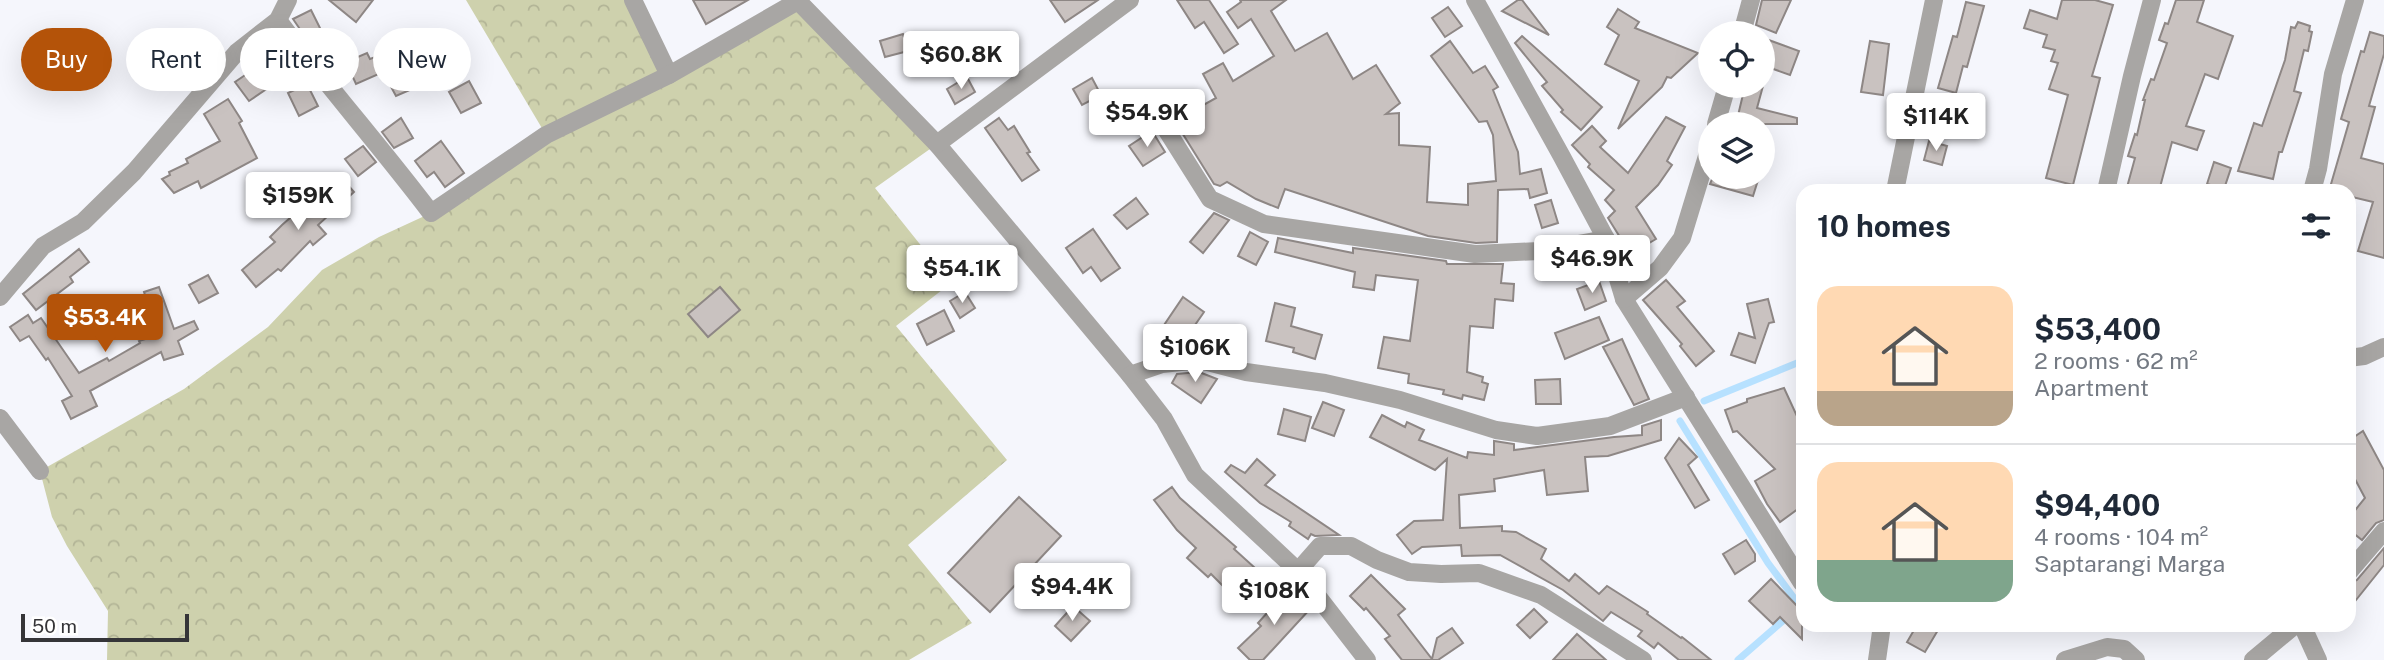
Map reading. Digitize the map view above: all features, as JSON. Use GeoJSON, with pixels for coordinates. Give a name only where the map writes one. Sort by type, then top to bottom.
{"type":"FeatureCollection","features":[{"type":"Feature","properties":{"kind":"street"},"geometry":{"type":"LineString","coordinates":[[0,296],[43,246],[83,222],[134,172],[237,52],[278,20],[288,0]]}},
{"type":"Feature","properties":{"kind":"street"},"geometry":{"type":"LineString","coordinates":[[633,0],[668,75]]}},
{"type":"Feature","properties":{"kind":"street"},"geometry":{"type":"LineString","coordinates":[[937,144],[1130,0]]}},
{"type":"Feature","properties":{"kind":"street"},"geometry":{"type":"LineString","coordinates":[[1475,0],[1606,240],[1624,299],[1796,573]]}},
{"type":"Feature","properties":{"kind":"street"},"geometry":{"type":"LineString","coordinates":[[1745,21],[1751,0]]}},
{"type":"Feature","properties":{"kind":"street"},"geometry":{"type":"LineString","coordinates":[[1896,184],[1934,0]]}},
{"type":"Feature","properties":{"kind":"street"},"geometry":{"type":"LineString","coordinates":[[2108,184],[2152,0]]}},
{"type":"Feature","properties":{"kind":"street"},"geometry":{"type":"LineString","coordinates":[[2314,184],[2333,74],[2355,0]]}},
{"type":"Feature","properties":{"kind":"street"},"geometry":{"type":"LineString","coordinates":[[278,20],[431,213],[546,135],[668,75],[798,1],[937,144],[1130,375],[1164,419],[1195,475],[1297,571],[1367,660]]}},
{"type":"Feature","properties":{"kind":"street"},"geometry":{"type":"LineString","coordinates":[[1157,115],[1210,199],[1264,224],[1475,254],[1539,251],[1606,240]]}},
{"type":"Feature","properties":{"kind":"street"},"geometry":{"type":"LineString","coordinates":[[1624,299],[1660,268],[1682,238],[1698,185]]}},
{"type":"Feature","properties":{"kind":"street"},"geometry":{"type":"LineString","coordinates":[[2356,357],[2384,347]]}},
{"type":"Feature","properties":{"kind":"street"},"geometry":{"type":"LineString","coordinates":[[1130,375],[1162,364],[1200,360],[1246,372],[1325,383],[1400,400],[1496,430],[1537,436],[1610,426],[1686,397]]}},
{"type":"Feature","properties":{"kind":"street"},"geometry":{"type":"LineString","coordinates":[[0,418],[40,471]]}},
{"type":"Feature","properties":{"kind":"street"},"geometry":{"type":"LineString","coordinates":[[2356,564],[2384,531]]}},
{"type":"Feature","properties":{"kind":"street"},"geometry":{"type":"LineString","coordinates":[[1297,571],[1320,547],[1351,546],[1377,560],[1409,572],[1479,573],[1541,595],[1643,660]]}},
{"type":"Feature","properties":{"kind":"street"},"geometry":{"type":"LineString","coordinates":[[1877,660],[1881,632]]}},
{"type":"Feature","properties":{"kind":"street"},"geometry":{"type":"LineString","coordinates":[[2253,660],[2287,632]]}},
{"type":"Feature","properties":{"kind":"street"},"geometry":{"type":"LineString","coordinates":[[2305,632],[2318,660]]}},
{"type":"Feature","properties":{"kind":"street"},"geometry":{"type":"LineString","coordinates":[[2065,660],[2107,647],[2124,649],[2136,660]]}},
{"type":"Feature","properties":{"kind":"green space"},"geometry":{"type":"Polygon","coordinates":[[[466,0],[633,0],[669,74],[798,1],[937,144],[875,188],[951,283],[896,326],[1007,460],[908,545],[972,623],[909,660],[107,660],[108,611],[52,517],[40,471],[184,389],[268,327],[322,270],[379,237],[431,213],[546,135],[466,0]]]}},
{"type":"Feature","properties":{"kind":"building"},"geometry":{"type":"Polygon","coordinates":[[[329,0],[373,0],[356,22],[329,0]]]}},
{"type":"Feature","properties":{"kind":"building"},"geometry":{"type":"Polygon","coordinates":[[[693,0],[748,0],[706,24],[693,0]]]}},
{"type":"Feature","properties":{"kind":"building"},"geometry":{"type":"Polygon","coordinates":[[[1050,0],[1098,0],[1065,22],[1050,0]]]}},
{"type":"Feature","properties":{"kind":"building"},"geometry":{"type":"Polygon","coordinates":[[[1177,0],[1209,0],[1238,44],[1224,53],[1204,22],[1195,28],[1177,0]]]}},
{"type":"Feature","properties":{"kind":"building"},"geometry":{"type":"Polygon","coordinates":[[[1240,0],[1286,0],[1271,11],[1295,51],[1327,33],[1353,79],[1376,65],[1400,103],[1386,114],[1399,113],[1399,145],[1430,147],[1427,202],[1468,205],[1468,184],[1496,181],[1493,135],[1487,121],[1479,122],[1431,56],[1450,41],[1473,73],[1485,66],[1498,87],[1493,90],[1518,152],[1520,174],[1541,169],[1547,193],[1530,198],[1528,189],[1498,190],[1497,242],[1476,243],[1428,236],[1285,189],[1278,208],[1227,182],[1220,186],[1214,184],[1181,131],[1193,124],[1187,114],[1216,98],[1203,74],[1223,63],[1233,81],[1274,56],[1251,19],[1238,28],[1227,12],[1241,2],[1240,0]]]}},
{"type":"Feature","properties":{"kind":"building"},"geometry":{"type":"Polygon","coordinates":[[[1522,0],[1549,35],[1502,11],[1522,0]]]}},
{"type":"Feature","properties":{"kind":"building"},"geometry":{"type":"Polygon","coordinates":[[[1762,0],[1791,0],[1776,33],[1775,21],[1757,21],[1762,0]]]}},
{"type":"Feature","properties":{"kind":"building"},"geometry":{"type":"Polygon","coordinates":[[[2062,0],[2095,0],[2113,5],[2092,76],[2100,78],[2073,184],[2046,178],[2068,95],[2049,89],[2058,63],[2051,61],[2055,50],[2043,47],[2047,35],[2024,28],[2030,10],[2057,19],[2062,0]]]}},
{"type":"Feature","properties":{"kind":"building"},"geometry":{"type":"Polygon","coordinates":[[[2176,0],[2204,0],[2197,22],[2233,36],[2218,79],[2205,74],[2186,126],[2204,131],[2197,150],[2172,142],[2161,184],[2128,184],[2135,158],[2128,156],[2135,134],[2137,135],[2143,100],[2151,79],[2154,80],[2167,43],[2159,40],[2165,23],[2168,24],[2176,0]]]}},
{"type":"Feature","properties":{"kind":"building"},"geometry":{"type":"Polygon","coordinates":[[[1966,2],[1984,6],[1967,67],[1963,66],[1956,93],[1938,88],[1953,36],[1957,37],[1966,2]]]}},
{"type":"Feature","properties":{"kind":"building"},"geometry":{"type":"Polygon","coordinates":[[[1448,7],[1462,26],[1445,37],[1432,18],[1448,7]]]}},
{"type":"Feature","properties":{"kind":"building"},"geometry":{"type":"Polygon","coordinates":[[[1618,9],[1639,22],[1635,28],[1698,53],[1671,78],[1667,77],[1662,87],[1618,129],[1639,81],[1605,64],[1619,35],[1607,27],[1618,9]]]}},
{"type":"Feature","properties":{"kind":"building"},"geometry":{"type":"Polygon","coordinates":[[[311,10],[320,28],[299,28],[293,19],[311,10]]]}},
{"type":"Feature","properties":{"kind":"building"},"geometry":{"type":"Polygon","coordinates":[[[2298,22],[2310,26],[2309,31],[2312,32],[2308,51],[2304,50],[2294,91],[2301,93],[2282,152],[2279,152],[2273,179],[2238,171],[2254,123],[2262,126],[2285,60],[2291,27],[2295,28],[2298,22]]]}},
{"type":"Feature","properties":{"kind":"building"},"geometry":{"type":"Polygon","coordinates":[[[2370,32],[2384,36],[2384,54],[2369,106],[2375,107],[2361,158],[2384,164],[2384,258],[2358,251],[2373,202],[2356,198],[2356,184],[2331,184],[2349,122],[2341,119],[2361,51],[2364,52],[2370,32]]]}},
{"type":"Feature","properties":{"kind":"building"},"geometry":{"type":"Polygon","coordinates":[[[903,34],[908,51],[885,57],[880,41],[903,34]]]}},
{"type":"Feature","properties":{"kind":"building"},"geometry":{"type":"Polygon","coordinates":[[[1522,36],[1602,107],[1581,130],[1561,112],[1563,110],[1542,86],[1547,82],[1515,43],[1522,36]]]}},
{"type":"Feature","properties":{"kind":"building"},"geometry":{"type":"Polygon","coordinates":[[[1870,41],[1889,44],[1883,95],[1861,92],[1870,41]]]}},
{"type":"Feature","properties":{"kind":"building"},"geometry":{"type":"Polygon","coordinates":[[[1775,42],[1799,51],[1790,75],[1775,70],[1775,42]]]}},
{"type":"Feature","properties":{"kind":"building"},"geometry":{"type":"Polygon","coordinates":[[[367,53],[370,59],[373,58],[373,76],[359,83],[359,56],[367,53]]]}},
{"type":"Feature","properties":{"kind":"building"},"geometry":{"type":"Polygon","coordinates":[[[967,77],[975,92],[955,104],[947,89],[967,77]]]}},
{"type":"Feature","properties":{"kind":"building"},"geometry":{"type":"Polygon","coordinates":[[[1092,78],[1101,95],[1082,105],[1073,89],[1092,78]]]}},
{"type":"Feature","properties":{"kind":"building"},"geometry":{"type":"Polygon","coordinates":[[[471,85],[481,103],[461,113],[449,92],[471,91],[471,85]]]}},
{"type":"Feature","properties":{"kind":"building"},"geometry":{"type":"Polygon","coordinates":[[[242,91],[264,91],[249,101],[242,91]]]}},
{"type":"Feature","properties":{"kind":"building"},"geometry":{"type":"Polygon","coordinates":[[[310,91],[318,106],[299,116],[288,93],[310,91]]]}},
{"type":"Feature","properties":{"kind":"building"},"geometry":{"type":"Polygon","coordinates":[[[393,91],[407,91],[396,96],[393,91]]]}},
{"type":"Feature","properties":{"kind":"building"},"geometry":{"type":"Polygon","coordinates":[[[1742,98],[1760,98],[1757,108],[1773,112],[1739,112],[1742,98]]]}},
{"type":"Feature","properties":{"kind":"building"},"geometry":{"type":"Polygon","coordinates":[[[228,99],[242,121],[239,123],[257,158],[201,188],[198,181],[174,193],[162,179],[170,175],[169,172],[188,163],[186,159],[220,141],[204,114],[228,99]]]}},
{"type":"Feature","properties":{"kind":"building"},"geometry":{"type":"Polygon","coordinates":[[[1775,112],[1797,118],[1797,124],[1775,124],[1775,112]]]}},
{"type":"Feature","properties":{"kind":"building"},"geometry":{"type":"Polygon","coordinates":[[[1666,117],[1685,127],[1667,161],[1672,165],[1658,185],[1636,207],[1656,239],[1639,249],[1631,237],[1623,242],[1608,218],[1615,211],[1605,200],[1614,190],[1588,167],[1590,164],[1572,145],[1592,126],[1606,141],[1600,147],[1628,173],[1666,117]]]}},
{"type":"Feature","properties":{"kind":"building"},"geometry":{"type":"Polygon","coordinates":[[[401,118],[413,138],[394,148],[382,132],[401,118]]]}},
{"type":"Feature","properties":{"kind":"building"},"geometry":{"type":"Polygon","coordinates":[[[999,118],[1008,130],[1014,126],[1039,170],[1022,181],[985,128],[999,118]]]}},
{"type":"Feature","properties":{"kind":"building"},"geometry":{"type":"Polygon","coordinates":[[[1152,131],[1165,152],[1143,166],[1129,146],[1152,131]]]}},
{"type":"Feature","properties":{"kind":"building"},"geometry":{"type":"Polygon","coordinates":[[[441,141],[464,173],[445,187],[434,172],[427,177],[415,161],[441,141]]]}},
{"type":"Feature","properties":{"kind":"building"},"geometry":{"type":"Polygon","coordinates":[[[1929,141],[1947,146],[1942,165],[1924,160],[1929,141]]]}},
{"type":"Feature","properties":{"kind":"building"},"geometry":{"type":"Polygon","coordinates":[[[363,146],[376,162],[358,176],[345,159],[363,146]]]}},
{"type":"Feature","properties":{"kind":"building"},"geometry":{"type":"Polygon","coordinates":[[[2214,162],[2231,168],[2226,184],[2207,184],[2214,162]]]}},
{"type":"Feature","properties":{"kind":"building"},"geometry":{"type":"Polygon","coordinates":[[[339,175],[354,192],[318,225],[326,234],[313,245],[310,241],[281,271],[278,269],[256,287],[242,270],[275,242],[270,237],[282,225],[339,175]]]}},
{"type":"Feature","properties":{"kind":"building"},"geometry":{"type":"Polygon","coordinates":[[[1728,189],[1755,189],[1753,196],[1728,189]]]}},
{"type":"Feature","properties":{"kind":"building"},"geometry":{"type":"Polygon","coordinates":[[[1136,198],[1148,214],[1127,229],[1114,215],[1136,198]]]}},
{"type":"Feature","properties":{"kind":"building"},"geometry":{"type":"Polygon","coordinates":[[[1551,200],[1558,223],[1542,228],[1535,205],[1551,200]]]}},
{"type":"Feature","properties":{"kind":"building"},"geometry":{"type":"Polygon","coordinates":[[[1214,213],[1229,220],[1203,253],[1190,242],[1214,213]]]}},
{"type":"Feature","properties":{"kind":"building"},"geometry":{"type":"Polygon","coordinates":[[[1093,229],[1120,268],[1101,281],[1091,267],[1083,273],[1066,248],[1093,229]]]}},
{"type":"Feature","properties":{"kind":"building"},"geometry":{"type":"Polygon","coordinates":[[[1250,232],[1268,242],[1256,265],[1238,256],[1250,232]]]}},
{"type":"Feature","properties":{"kind":"building"},"geometry":{"type":"Polygon","coordinates":[[[1278,238],[1353,253],[1353,248],[1446,261],[1447,264],[1503,264],[1501,283],[1514,284],[1513,301],[1495,299],[1493,328],[1470,326],[1467,372],[1483,377],[1482,382],[1488,384],[1484,400],[1463,395],[1462,399],[1443,394],[1444,390],[1408,383],[1409,374],[1378,368],[1384,337],[1410,341],[1418,280],[1376,275],[1374,290],[1353,287],[1355,272],[1275,252],[1278,238]]]}},
{"type":"Feature","properties":{"kind":"building"},"geometry":{"type":"Polygon","coordinates":[[[79,249],[89,262],[70,277],[73,282],[36,310],[23,294],[79,249]]]}},
{"type":"Feature","properties":{"kind":"building"},"geometry":{"type":"Polygon","coordinates":[[[1583,255],[1585,272],[1563,274],[1562,258],[1583,255]]]}},
{"type":"Feature","properties":{"kind":"building"},"geometry":{"type":"Polygon","coordinates":[[[208,275],[218,293],[199,303],[189,285],[208,275]]]}},
{"type":"Feature","properties":{"kind":"building"},"geometry":{"type":"Polygon","coordinates":[[[1666,280],[1685,301],[1677,307],[1714,351],[1696,366],[1680,346],[1682,344],[1643,300],[1666,280]]]}},
{"type":"Feature","properties":{"kind":"building"},"geometry":{"type":"Polygon","coordinates":[[[1599,281],[1606,301],[1585,310],[1577,289],[1599,281]]]}},
{"type":"Feature","properties":{"kind":"building"},"geometry":{"type":"Polygon","coordinates":[[[159,287],[174,329],[194,321],[198,329],[178,341],[183,354],[164,360],[161,352],[90,391],[97,406],[71,419],[62,401],[72,396],[48,358],[46,360],[29,336],[20,341],[10,327],[28,315],[33,323],[41,318],[79,373],[107,358],[109,361],[140,343],[139,341],[155,336],[153,329],[156,328],[144,292],[159,287]]]}},
{"type":"Feature","properties":{"kind":"building"},"geometry":{"type":"Polygon","coordinates":[[[720,287],[740,310],[708,337],[688,314],[720,287]]]}},
{"type":"Feature","properties":{"kind":"building"},"geometry":{"type":"Polygon","coordinates":[[[965,292],[975,308],[960,318],[950,301],[965,292]]]}},
{"type":"Feature","properties":{"kind":"building"},"geometry":{"type":"Polygon","coordinates":[[[1183,297],[1204,312],[1179,348],[1158,334],[1183,297]]]}},
{"type":"Feature","properties":{"kind":"building"},"geometry":{"type":"Polygon","coordinates":[[[1768,299],[1774,322],[1769,323],[1755,363],[1731,355],[1739,333],[1755,338],[1747,304],[1768,299]]]}},
{"type":"Feature","properties":{"kind":"building"},"geometry":{"type":"Polygon","coordinates":[[[1275,303],[1295,308],[1291,326],[1322,335],[1315,359],[1293,352],[1294,348],[1266,341],[1275,303]]]}},
{"type":"Feature","properties":{"kind":"building"},"geometry":{"type":"Polygon","coordinates":[[[944,310],[954,331],[927,345],[917,324],[944,310]]]}},
{"type":"Feature","properties":{"kind":"building"},"geometry":{"type":"Polygon","coordinates":[[[1599,317],[1609,340],[1565,359],[1555,333],[1599,317]]]}},
{"type":"Feature","properties":{"kind":"building"},"geometry":{"type":"Polygon","coordinates":[[[1622,339],[1649,399],[1634,405],[1603,347],[1622,339]]]}},
{"type":"Feature","properties":{"kind":"building"},"geometry":{"type":"Polygon","coordinates":[[[1199,372],[1217,379],[1201,403],[1172,383],[1177,374],[1199,372]]]}},
{"type":"Feature","properties":{"kind":"building"},"geometry":{"type":"Polygon","coordinates":[[[1560,379],[1561,404],[1536,404],[1535,380],[1560,379]]]}},
{"type":"Feature","properties":{"kind":"building"},"geometry":{"type":"Polygon","coordinates":[[[1784,388],[1796,414],[1796,510],[1780,522],[1755,481],[1775,469],[1737,431],[1733,432],[1725,410],[1747,402],[1747,399],[1784,388]]]}},
{"type":"Feature","properties":{"kind":"building"},"geometry":{"type":"Polygon","coordinates":[[[1323,402],[1344,410],[1334,436],[1312,428],[1323,402]]]}},
{"type":"Feature","properties":{"kind":"building"},"geometry":{"type":"Polygon","coordinates":[[[1284,409],[1311,417],[1305,441],[1278,434],[1284,409]]]}},
{"type":"Feature","properties":{"kind":"building"},"geometry":{"type":"Polygon","coordinates":[[[1382,415],[1405,427],[1407,422],[1424,430],[1419,440],[1467,458],[1468,452],[1494,455],[1494,441],[1514,444],[1514,450],[1642,435],[1642,426],[1661,420],[1661,440],[1608,456],[1585,457],[1588,491],[1547,495],[1544,470],[1494,479],[1495,491],[1459,495],[1460,528],[1502,526],[1502,531],[1516,532],[1546,549],[1541,559],[1569,581],[1575,574],[1599,594],[1607,586],[1648,612],[1647,614],[1711,660],[1679,660],[1658,643],[1654,648],[1638,636],[1642,631],[1611,612],[1603,621],[1563,590],[1500,555],[1462,556],[1461,545],[1422,547],[1412,554],[1397,535],[1414,521],[1443,520],[1447,459],[1435,470],[1370,437],[1382,415]]]}},
{"type":"Feature","properties":{"kind":"building"},"geometry":{"type":"Polygon","coordinates":[[[2363,431],[2384,470],[2384,520],[2376,523],[2362,540],[2356,535],[2356,509],[2365,498],[2356,481],[2356,436],[2363,431]]]}},
{"type":"Feature","properties":{"kind":"building"},"geometry":{"type":"Polygon","coordinates":[[[1679,438],[1697,457],[1688,465],[1709,500],[1695,508],[1665,458],[1679,438]]]}},
{"type":"Feature","properties":{"kind":"building"},"geometry":{"type":"Polygon","coordinates":[[[1257,459],[1275,475],[1265,485],[1339,535],[1311,534],[1308,539],[1289,526],[1291,522],[1260,503],[1225,472],[1231,465],[1245,473],[1257,459]]]}},
{"type":"Feature","properties":{"kind":"building"},"geometry":{"type":"Polygon","coordinates":[[[1172,487],[1180,498],[1236,547],[1234,549],[1255,568],[1244,579],[1247,582],[1234,597],[1211,574],[1208,577],[1187,558],[1196,548],[1177,530],[1154,500],[1172,487]]]}},
{"type":"Feature","properties":{"kind":"building"},"geometry":{"type":"Polygon","coordinates":[[[1019,497],[1061,536],[990,612],[948,573],[1019,497]]]}},
{"type":"Feature","properties":{"kind":"building"},"geometry":{"type":"Polygon","coordinates":[[[1746,540],[1755,554],[1755,561],[1735,574],[1723,554],[1746,540]]]}},
{"type":"Feature","properties":{"kind":"building"},"geometry":{"type":"Polygon","coordinates":[[[2384,548],[2384,565],[2356,600],[2357,580],[2384,548]]]}},
{"type":"Feature","properties":{"kind":"building"},"geometry":{"type":"Polygon","coordinates":[[[1082,567],[1097,581],[1078,601],[1063,586],[1082,567]]]}},
{"type":"Feature","properties":{"kind":"building"},"geometry":{"type":"Polygon","coordinates":[[[1371,575],[1405,609],[1398,615],[1432,659],[1437,638],[1452,628],[1463,643],[1438,660],[1402,660],[1385,639],[1390,636],[1366,608],[1364,610],[1350,596],[1371,575]]]}},
{"type":"Feature","properties":{"kind":"building"},"geometry":{"type":"Polygon","coordinates":[[[1771,579],[1796,605],[1796,632],[1802,632],[1802,639],[1780,617],[1773,624],[1749,601],[1771,579]]]}},
{"type":"Feature","properties":{"kind":"building"},"geometry":{"type":"Polygon","coordinates":[[[1288,590],[1310,609],[1263,660],[1250,660],[1238,648],[1261,626],[1258,623],[1288,590]]]}},
{"type":"Feature","properties":{"kind":"building"},"geometry":{"type":"Polygon","coordinates":[[[1073,606],[1090,621],[1071,641],[1055,626],[1073,606]]]}},
{"type":"Feature","properties":{"kind":"building"},"geometry":{"type":"Polygon","coordinates":[[[1534,609],[1547,622],[1530,638],[1517,625],[1534,609]]]}},
{"type":"Feature","properties":{"kind":"building"},"geometry":{"type":"Polygon","coordinates":[[[1913,632],[1937,632],[1925,652],[1907,642],[1913,632]]]}},
{"type":"Feature","properties":{"kind":"building"},"geometry":{"type":"Polygon","coordinates":[[[1577,634],[1606,660],[1553,660],[1577,634]]]}},
{"type":"Feature","properties":{"kind":"waterway"},"geometry":{"type":"LineString","coordinates":[[1704,401],[1796,363]]}},
{"type":"Feature","properties":{"kind":"waterway"},"geometry":{"type":"LineString","coordinates":[[1680,421],[1768,563],[1796,601]]}},
{"type":"Feature","properties":{"kind":"waterway"},"geometry":{"type":"LineString","coordinates":[[1738,660],[1796,609]]}}]}
